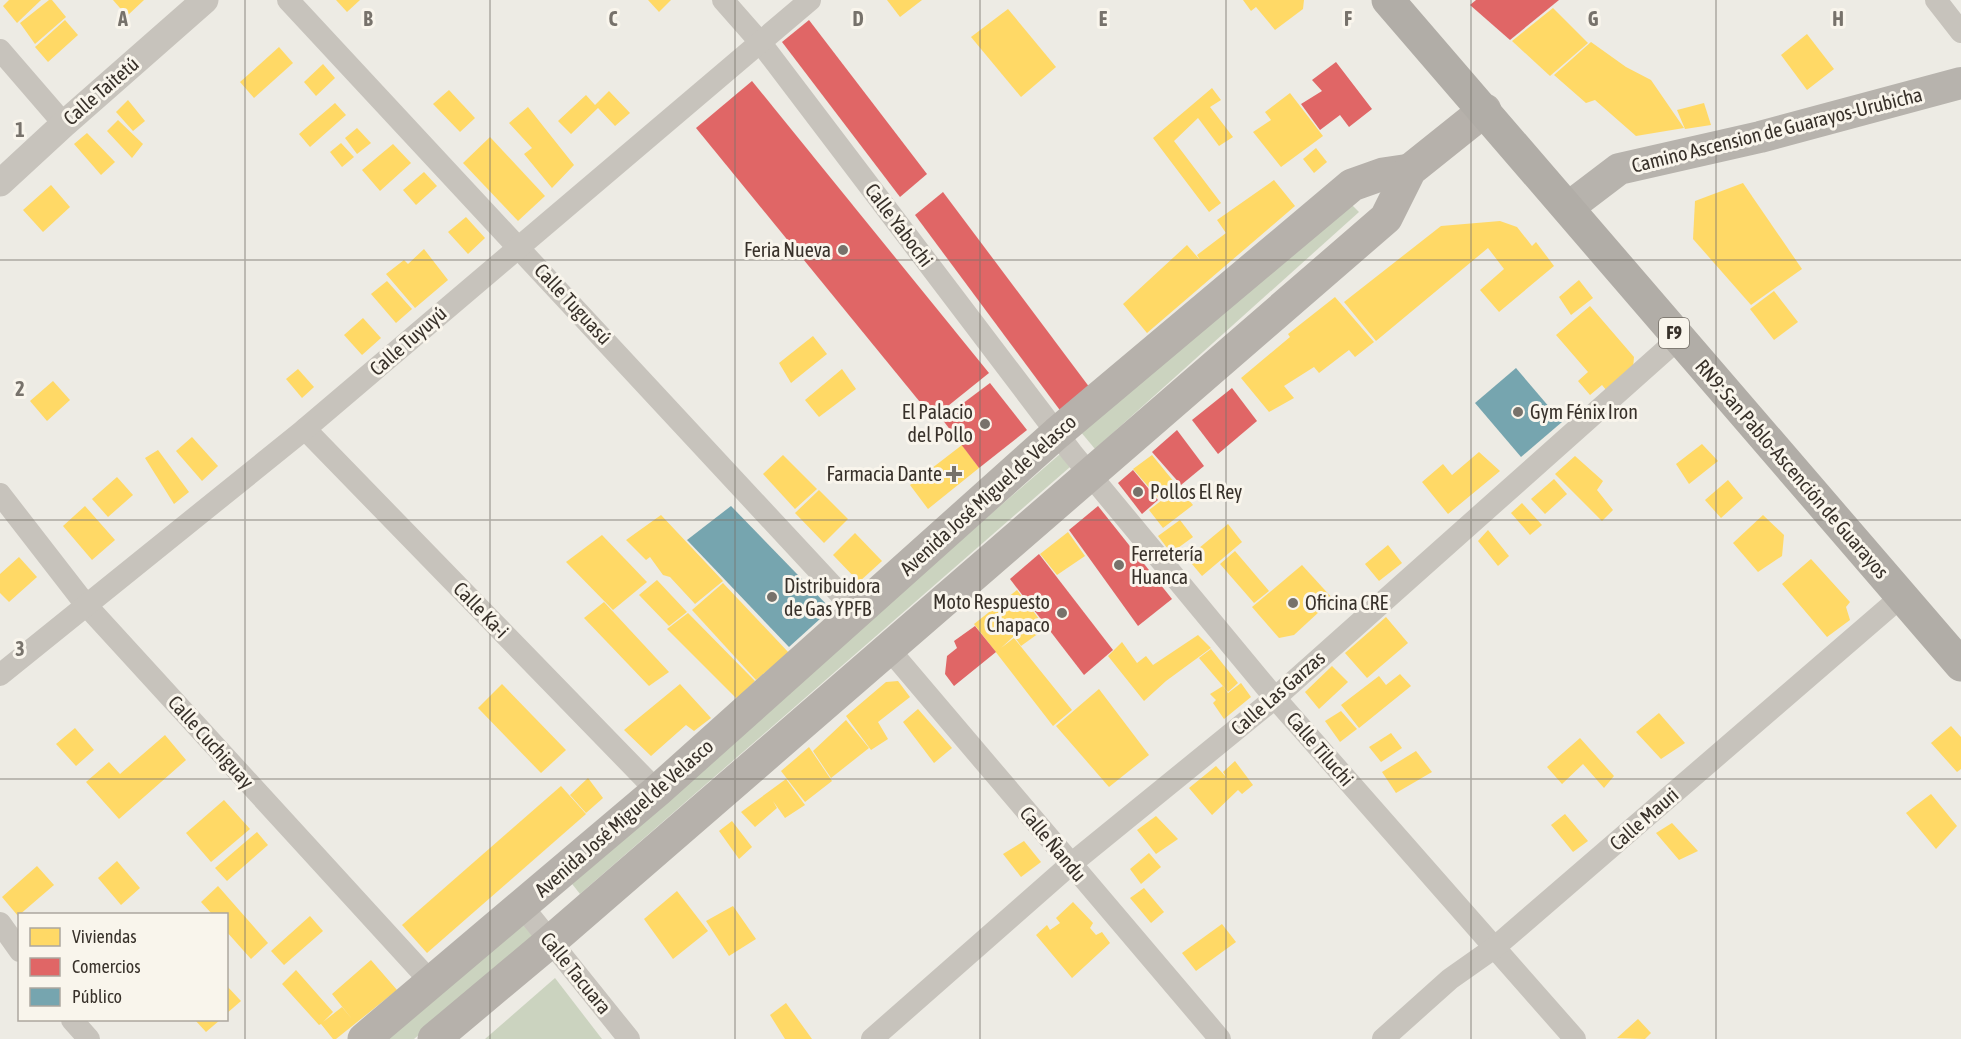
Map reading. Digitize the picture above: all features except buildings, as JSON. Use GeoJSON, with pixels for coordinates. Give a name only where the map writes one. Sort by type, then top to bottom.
{"type":"FeatureCollection","features":[{"type":"Feature","properties":{"kind":"highway","name":"RN9: San Pablo-Ascención de Guarayos"},"geometry":{"type":"LineString","coordinates":[[1388,0],[1569,207],[1678,339],[1961,665]]}},
{"type":"Feature","properties":{"kind":"main road","name":"Camino Ascension de Guarayos-Urubicha"},"geometry":{"type":"LineString","coordinates":[[1569,207],[1619,169],[1760,137],[1961,83]]}},
{"type":"Feature","properties":{"kind":"main road","name":"Avenida José Miguel de Velasco"},"geometry":{"type":"LineString","coordinates":[[364,1039],[657,791],[856,611],[1073,454],[1386,218],[1410,170],[1485,110]]}},
{"type":"Feature","properties":{"kind":"main road","name":"Avenida José Miguel de Velasco"},"geometry":{"type":"LineString","coordinates":[[434,1039],[551,941],[888,648],[1073,454],[1352,185],[1383,174],[1410,170]]}},
{"type":"Feature","properties":{"kind":"street","name":"Calle Taitetú"},"geometry":{"type":"LineString","coordinates":[[0,183],[64,123],[205,0]]}},
{"type":"Feature","properties":{"kind":"street","name":"Calle Tuguasú"},"geometry":{"type":"LineString","coordinates":[[288,0],[519,245],[856,611]]}},
{"type":"Feature","properties":{"kind":"street","name":"Calle Yabochi"},"geometry":{"type":"LineString","coordinates":[[723,0],[760,42],[1073,454]]}},
{"type":"Feature","properties":{"kind":"street","name":"Calle Tuyuyú"},"geometry":{"type":"LineString","coordinates":[[0,675],[305,429],[810,0]]}},
{"type":"Feature","properties":{"kind":"street"},"geometry":{"type":"LineString","coordinates":[[1936,0],[1961,32]]}},
{"type":"Feature","properties":{"kind":"street"},"geometry":{"type":"LineString","coordinates":[[0,50],[64,123]]}},
{"type":"Feature","properties":{"kind":"street","name":"Calle Las Garzas"},"geometry":{"type":"LineString","coordinates":[[872,1039],[1071,864],[1275,698],[1678,339]]}},
{"type":"Feature","properties":{"kind":"street","name":"Calle Ka-i"},"geometry":{"type":"LineString","coordinates":[[305,429],[657,791]]}},
{"type":"Feature","properties":{"kind":"street","name":"Calle Tiluchi"},"geometry":{"type":"LineString","coordinates":[[1073,454],[1275,698],[1575,1039]]}},
{"type":"Feature","properties":{"kind":"street","name":"Calle Cuchiguay"},"geometry":{"type":"LineString","coordinates":[[0,494],[86,605],[431,982]]}},
{"type":"Feature","properties":{"kind":"street","name":"Calle Mauri"},"geometry":{"type":"LineString","coordinates":[[1383,1039],[1450,979],[1494,948],[1902,596]]}},
{"type":"Feature","properties":{"kind":"street","name":"Calle Ñandu"},"geometry":{"type":"LineString","coordinates":[[888,648],[1220,1039]]}},
{"type":"Feature","properties":{"kind":"street","name":"Calle Tacuara"},"geometry":{"type":"LineString","coordinates":[[522,906],[629,1039]]}},
{"type":"Feature","properties":{"kind":"street"},"geometry":{"type":"LineString","coordinates":[[0,923],[18,948]]}},
{"type":"Feature","properties":{"kind":"street"},"geometry":{"type":"LineString","coordinates":[[73,1021],[89,1039]]}},
{"type":"Feature","properties":{"kind":"green space"},"geometry":{"type":"Polygon","coordinates":[[[1351,204],[1359,212],[1095,449],[1080,431],[1351,204]]]}},
{"type":"Feature","properties":{"kind":"green space"},"geometry":{"type":"Polygon","coordinates":[[[1060,454],[1070,467],[580,894],[569,880],[1060,454]]]}},
{"type":"Feature","properties":{"kind":"green space"},"geometry":{"type":"Polygon","coordinates":[[[523,917],[536,938],[414,1039],[379,1039],[523,917]]]}},
{"type":"Feature","properties":{"kind":"green space"},"geometry":{"type":"Polygon","coordinates":[[[555,978],[602,1039],[485,1039],[555,978]]]}},
{"type":"Feature","properties":{"kind":"place","name":"Feria Nueva"},"geometry":{"type":"Point","coordinates":[843,250]}},
{"type":"Feature","properties":{"kind":"place","name":"Gym Fénix Iron"},"geometry":{"type":"Point","coordinates":[1518,412]}},
{"type":"Feature","properties":{"kind":"place","name":"El Palacio del Pollo"},"geometry":{"type":"Point","coordinates":[985,424]}},
{"type":"Feature","properties":{"kind":"place","name":"Farmacia Dante"},"geometry":{"type":"Point","coordinates":[954,474]}},
{"type":"Feature","properties":{"kind":"place","name":"Pollos El Rey"},"geometry":{"type":"Point","coordinates":[1138,492]}},
{"type":"Feature","properties":{"kind":"place","name":"Ferretería Huanca"},"geometry":{"type":"Point","coordinates":[1119,565]}},
{"type":"Feature","properties":{"kind":"place","name":"Distribuidora de Gas YPFB"},"geometry":{"type":"Point","coordinates":[772,597]}},
{"type":"Feature","properties":{"kind":"place","name":"Oficina CRE"},"geometry":{"type":"Point","coordinates":[1293,603]}},
{"type":"Feature","properties":{"kind":"place","name":"Moto Respuesto Chapaco"},"geometry":{"type":"Point","coordinates":[1062,613]}}]}
